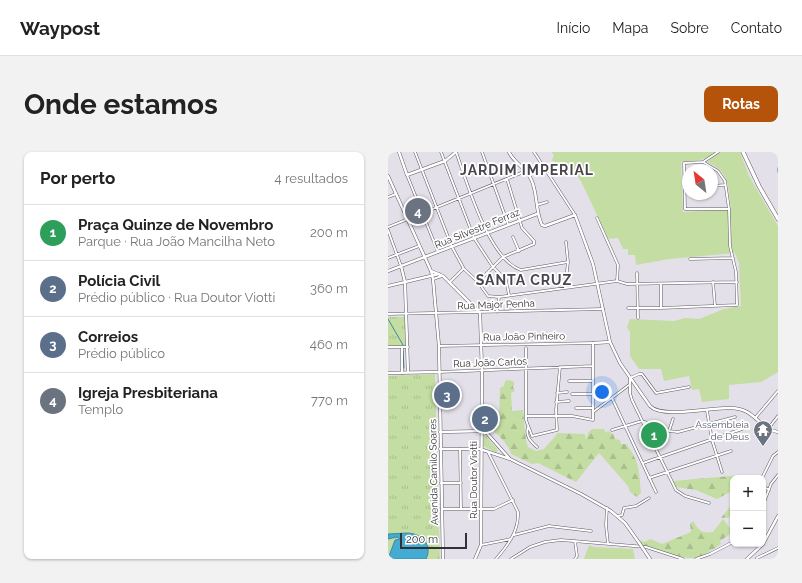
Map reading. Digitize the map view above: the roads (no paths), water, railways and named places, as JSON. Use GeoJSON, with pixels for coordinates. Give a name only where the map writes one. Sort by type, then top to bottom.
{"type":"FeatureCollection","features":[{"type":"Feature","properties":{"kind":"highway"},"geometry":{"type":"LineString","coordinates":[[743,152],[759,186],[778,219]]}},
{"type":"Feature","properties":{"kind":"street"},"geometry":{"type":"LineString","coordinates":[[399,152],[438,252]]}},
{"type":"Feature","properties":{"kind":"street"},"geometry":{"type":"LineString","coordinates":[[415,152],[452,247],[464,269],[478,282],[488,296],[509,296],[597,282],[618,281],[624,284],[737,282]]}},
{"type":"Feature","properties":{"kind":"street"},"geometry":{"type":"LineString","coordinates":[[441,152],[474,238],[494,267],[506,280],[509,296]]}},
{"type":"Feature","properties":{"kind":"street"},"geometry":{"type":"LineString","coordinates":[[407,175],[445,161],[456,152],[486,232],[503,257],[521,270],[568,262]]}},
{"type":"Feature","properties":{"kind":"street"},"geometry":{"type":"LineString","coordinates":[[482,152],[508,224]]}},
{"type":"Feature","properties":{"kind":"street"},"geometry":{"type":"LineString","coordinates":[[509,152],[514,161],[532,180],[537,214],[541,224],[545,226],[575,215]]}},
{"type":"Feature","properties":{"kind":"street"},"geometry":{"type":"LineString","coordinates":[[534,152],[575,215],[589,253],[597,282],[610,342],[630,378],[650,406],[656,411],[737,408],[748,411],[768,429],[777,432]]}},
{"type":"Feature","properties":{"kind":"street"},"geometry":{"type":"LineString","coordinates":[[703,162],[718,152]]}},
{"type":"Feature","properties":{"kind":"street"},"geometry":{"type":"LineString","coordinates":[[628,308],[736,306],[738,304],[737,282],[730,246],[729,209],[723,178],[718,171],[703,162],[685,162],[684,164]]}},
{"type":"Feature","properties":{"kind":"street"},"geometry":{"type":"LineString","coordinates":[[388,226],[526,172]]}},
{"type":"Feature","properties":{"kind":"street"},"geometry":{"type":"LineString","coordinates":[[388,176],[424,258],[431,270],[440,274],[450,282],[480,313]]}},
{"type":"Feature","properties":{"kind":"street"},"geometry":{"type":"LineString","coordinates":[[478,282],[503,257],[532,246],[534,241],[524,231],[507,179]]}},
{"type":"Feature","properties":{"kind":"street"},"geometry":{"type":"LineString","coordinates":[[718,186],[725,185]]}},
{"type":"Feature","properties":{"kind":"street"},"geometry":{"type":"LineString","coordinates":[[388,197],[396,194]]}},
{"type":"Feature","properties":{"kind":"street"},"geometry":{"type":"LineString","coordinates":[[685,200],[685,208],[687,210],[729,209]]}},
{"type":"Feature","properties":{"kind":"street"},"geometry":{"type":"LineString","coordinates":[[536,205],[547,202]]}},
{"type":"Feature","properties":{"kind":"street","name":"Rua Silvestre Ferraz"},"geometry":{"type":"LineString","coordinates":[[388,271],[452,247],[486,232],[537,214]]}},
{"type":"Feature","properties":{"kind":"street"},"geometry":{"type":"LineString","coordinates":[[597,218],[618,265],[618,281]]}},
{"type":"Feature","properties":{"kind":"street"},"geometry":{"type":"LineString","coordinates":[[388,230],[405,282],[408,372]]}},
{"type":"Feature","properties":{"kind":"street"},"geometry":{"type":"LineString","coordinates":[[513,237],[519,251]]}},
{"type":"Feature","properties":{"kind":"street"},"geometry":{"type":"LineString","coordinates":[[565,288],[568,262],[566,242]]}},
{"type":"Feature","properties":{"kind":"street"},"geometry":{"type":"LineString","coordinates":[[388,258],[420,246]]}},
{"type":"Feature","properties":{"kind":"street"},"geometry":{"type":"LineString","coordinates":[[690,259],[733,258]]}},
{"type":"Feature","properties":{"kind":"street"},"geometry":{"type":"LineString","coordinates":[[450,282],[464,269]]}},
{"type":"Feature","properties":{"kind":"street","name":"Avenida Camilo Soares"},"geometry":{"type":"LineString","coordinates":[[431,270],[437,314],[439,346],[443,559]]}},
{"type":"Feature","properties":{"kind":"street"},"geometry":{"type":"LineString","coordinates":[[637,273],[638,318]]}},
{"type":"Feature","properties":{"kind":"street"},"geometry":{"type":"LineString","coordinates":[[432,278],[440,274]]}},
{"type":"Feature","properties":{"kind":"street"},"geometry":{"type":"LineString","coordinates":[[388,286],[443,276]]}},
{"type":"Feature","properties":{"kind":"street"},"geometry":{"type":"LineString","coordinates":[[713,282],[715,306]]}},
{"type":"Feature","properties":{"kind":"street"},"geometry":{"type":"LineString","coordinates":[[661,284],[661,308]]}},
{"type":"Feature","properties":{"kind":"street"},"geometry":{"type":"LineString","coordinates":[[497,312],[499,297]]}},
{"type":"Feature","properties":{"kind":"street","name":"Rua Major Penha"},"geometry":{"type":"LineString","coordinates":[[388,314],[604,309]]}},
{"type":"Feature","properties":{"kind":"street","name":"Rua Doutor Viotti"},"geometry":{"type":"LineString","coordinates":[[475,559],[480,551],[481,545],[480,449],[482,370],[480,313]]}},
{"type":"Feature","properties":{"kind":"street","name":"Rua João Pinheiro"},"geometry":{"type":"LineString","coordinates":[[439,346],[610,342]]}},
{"type":"Feature","properties":{"kind":"street"},"geometry":{"type":"LineString","coordinates":[[526,416],[572,416],[591,421],[593,418],[593,343]]}},
{"type":"Feature","properties":{"kind":"street"},"geometry":{"type":"LineString","coordinates":[[388,347],[408,347]]}},
{"type":"Feature","properties":{"kind":"street"},"geometry":{"type":"LineString","coordinates":[[402,347],[402,373]]}},
{"type":"Feature","properties":{"kind":"street"},"geometry":{"type":"LineString","coordinates":[[526,348],[526,416],[531,435],[552,432],[557,428],[556,402],[560,368]]}},
{"type":"Feature","properties":{"kind":"street","name":"Rua João Carlos"},"geometry":{"type":"LineString","coordinates":[[388,373],[593,366]]}},
{"type":"Feature","properties":{"kind":"street"},"geometry":{"type":"LineString","coordinates":[[630,378],[642,374],[652,390],[656,393],[689,387]]}},
{"type":"Feature","properties":{"kind":"street"},"geometry":{"type":"LineString","coordinates":[[630,378],[632,400],[658,457],[676,490],[685,496],[709,503]]}},
{"type":"Feature","properties":{"kind":"street"},"geometry":{"type":"LineString","coordinates":[[569,381],[592,381]]}},
{"type":"Feature","properties":{"kind":"street"},"geometry":{"type":"LineString","coordinates":[[593,412],[630,384]]}},
{"type":"Feature","properties":{"kind":"street"},"geometry":{"type":"LineString","coordinates":[[756,417],[778,391]]}},
{"type":"Feature","properties":{"kind":"street"},"geometry":{"type":"LineString","coordinates":[[557,393],[567,392]]}},
{"type":"Feature","properties":{"kind":"street"},"geometry":{"type":"LineString","coordinates":[[572,394],[592,394]]}},
{"type":"Feature","properties":{"kind":"street"},"geometry":{"type":"LineString","coordinates":[[612,398],[626,425],[656,492]]}},
{"type":"Feature","properties":{"kind":"street"},"geometry":{"type":"LineString","coordinates":[[556,402],[569,401]]}},
{"type":"Feature","properties":{"kind":"street"},"geometry":{"type":"LineString","coordinates":[[576,408],[593,408]]}},
{"type":"Feature","properties":{"kind":"street"},"geometry":{"type":"LineString","coordinates":[[707,410],[712,440],[722,472]]}},
{"type":"Feature","properties":{"kind":"street"},"geometry":{"type":"LineString","coordinates":[[768,429],[778,416]]}},
{"type":"Feature","properties":{"kind":"street"},"geometry":{"type":"LineString","coordinates":[[612,430],[642,421],[669,431],[682,432],[735,417]]}},
{"type":"Feature","properties":{"kind":"street"},"geometry":{"type":"LineString","coordinates":[[669,431],[673,419]]}},
{"type":"Feature","properties":{"kind":"street"},"geometry":{"type":"LineString","coordinates":[[481,426],[510,459]]}},
{"type":"Feature","properties":{"kind":"street"},"geometry":{"type":"LineString","coordinates":[[528,427],[526,431],[529,439],[537,447]]}},
{"type":"Feature","properties":{"kind":"street"},"geometry":{"type":"LineString","coordinates":[[643,463],[742,429]]}},
{"type":"Feature","properties":{"kind":"street"},"geometry":{"type":"LineString","coordinates":[[440,432],[485,431]]}},
{"type":"Feature","properties":{"kind":"street"},"geometry":{"type":"LineString","coordinates":[[440,449],[480,449],[510,459],[607,508],[618,516],[650,559]]}},
{"type":"Feature","properties":{"kind":"street"},"geometry":{"type":"LineString","coordinates":[[460,449],[461,509]]}},
{"type":"Feature","properties":{"kind":"street"},"geometry":{"type":"LineString","coordinates":[[498,455],[502,450]]}},
{"type":"Feature","properties":{"kind":"street"},"geometry":{"type":"LineString","coordinates":[[487,451],[518,508],[514,535],[496,559]]}},
{"type":"Feature","properties":{"kind":"street"},"geometry":{"type":"LineString","coordinates":[[649,478],[731,451]]}},
{"type":"Feature","properties":{"kind":"street"},"geometry":{"type":"LineString","coordinates":[[764,475],[773,456],[778,452]]}},
{"type":"Feature","properties":{"kind":"street"},"geometry":{"type":"LineString","coordinates":[[766,498],[778,475]]}},
{"type":"Feature","properties":{"kind":"street"},"geometry":{"type":"LineString","coordinates":[[441,483],[461,483]]}},
{"type":"Feature","properties":{"kind":"street"},"geometry":{"type":"LineString","coordinates":[[618,516],[622,515],[624,508],[633,507],[649,498]]}},
{"type":"Feature","properties":{"kind":"street"},"geometry":{"type":"LineString","coordinates":[[441,509],[496,508],[513,500]]}},
{"type":"Feature","properties":{"kind":"street"},"geometry":{"type":"LineString","coordinates":[[607,508],[606,525],[608,544]]}},
{"type":"Feature","properties":{"kind":"street"},"geometry":{"type":"LineString","coordinates":[[766,538],[778,516]]}},
{"type":"Feature","properties":{"kind":"street"},"geometry":{"type":"LineString","coordinates":[[514,535],[536,528],[549,526],[591,531]]}},
{"type":"Feature","properties":{"kind":"street"},"geometry":{"type":"LineString","coordinates":[[481,545],[512,538]]}},
{"type":"Feature","properties":{"kind":"street"},"geometry":{"type":"LineString","coordinates":[[511,559],[522,551],[539,544],[561,540],[651,548],[683,559]]}},
{"type":"Feature","properties":{"kind":"street"},"geometry":{"type":"LineString","coordinates":[[575,541],[577,556],[575,559]]}},
{"type":"Feature","properties":{"kind":"street"},"geometry":{"type":"LineString","coordinates":[[696,559],[710,554],[730,544]]}},
{"type":"Feature","properties":{"kind":"street"},"geometry":{"type":"LineString","coordinates":[[747,559],[760,547]]}},
{"type":"Feature","properties":{"kind":"street"},"geometry":{"type":"LineString","coordinates":[[753,555],[757,558],[778,548]]}},
{"type":"Feature","properties":{"kind":"water"},"geometry":{"type":"Polygon","coordinates":[[[408,533],[418,536],[425,541],[428,549],[426,559],[388,559],[395,540],[401,539],[396,537],[388,539],[388,534],[408,533]]]}},
{"type":"Feature","properties":{"kind":"waterway"},"geometry":{"type":"LineString","coordinates":[[388,319],[403,345]]}},
{"type":"Feature","properties":{"kind":"waterway"},"geometry":{"type":"LineString","coordinates":[[403,351],[404,368]]}},
{"type":"Feature","properties":{"kind":"place","name":"Igreja Presbiteriana"},"geometry":{"type":"Point","coordinates":[418,211]}},
{"type":"Feature","properties":{"kind":"place","name":"Correios"},"geometry":{"type":"Point","coordinates":[447,395]}},
{"type":"Feature","properties":{"kind":"place","name":"Polícia Civil"},"geometry":{"type":"Point","coordinates":[485,419]}},
{"type":"Feature","properties":{"kind":"place","name":"Praça Quinze de Novembro"},"geometry":{"type":"Point","coordinates":[654,435]}},
{"type":"Feature","properties":{"kind":"place","name":"Assembleia de Deus"},"geometry":{"type":"Point","coordinates":[763,447]}},
{"type":"Feature","properties":{"kind":"district","name":"JARDIM IMPERIAL"},"geometry":{"type":"Point","coordinates":[527,170]}},
{"type":"Feature","properties":{"kind":"district","name":"SANTA CRUZ"},"geometry":{"type":"Point","coordinates":[524,280]}}]}
